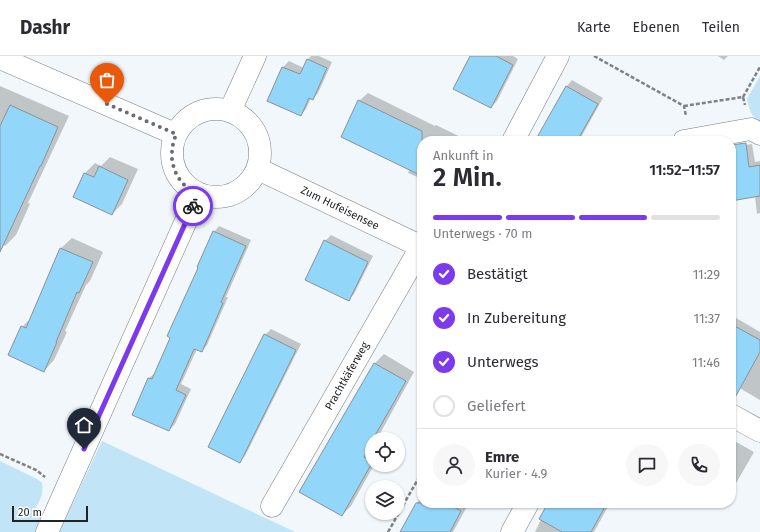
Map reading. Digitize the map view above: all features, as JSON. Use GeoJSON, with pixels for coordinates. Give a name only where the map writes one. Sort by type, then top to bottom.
{"type":"FeatureCollection","features":[{"type":"Feature","properties":{"kind":"street"},"geometry":{"type":"LineString","coordinates":[[230,111],[255,56]]}},
{"type":"Feature","properties":{"kind":"street"},"geometry":{"type":"LineString","coordinates":[[516,136],[558,56]]}},
{"type":"Feature","properties":{"kind":"street"},"geometry":{"type":"LineString","coordinates":[[0,58],[176,134]]}},
{"type":"Feature","properties":{"kind":"street"},"geometry":{"type":"LineString","coordinates":[[218,109],[230,111],[243,118],[253,128],[259,141],[260,155],[258,169],[250,181],[240,191],[226,196],[213,198],[198,194],[186,187],[177,176],[172,162],[172,148],[176,134],[183,123],[192,115],[205,110],[218,109]]}},
{"type":"Feature","properties":{"kind":"street"},"geometry":{"type":"LineString","coordinates":[[717,136],[755,131]]}},
{"type":"Feature","properties":{"kind":"street","name":"Zum Hufeisensee"},"geometry":{"type":"LineString","coordinates":[[258,169],[417,245]]}},
{"type":"Feature","properties":{"kind":"street"},"geometry":{"type":"LineString","coordinates":[[47,532],[198,194]]}},
{"type":"Feature","properties":{"kind":"street","name":"Prachtkäferweg"},"geometry":{"type":"LineString","coordinates":[[272,506],[417,254]]}},
{"type":"Feature","properties":{"kind":"street"},"geometry":{"type":"LineString","coordinates":[[736,418],[760,431]]}},
{"type":"Feature","properties":{"kind":"street"},"geometry":{"type":"LineString","coordinates":[[512,532],[525,508]]}},
{"type":"Feature","properties":{"kind":"path"},"geometry":{"type":"LineString","coordinates":[[594,56],[684,106],[743,97]]}},
{"type":"Feature","properties":{"kind":"path"},"geometry":{"type":"LineString","coordinates":[[755,131],[743,97],[760,67]]}},
{"type":"Feature","properties":{"kind":"path"},"geometry":{"type":"LineString","coordinates":[[684,106],[687,136]]}},
{"type":"Feature","properties":{"kind":"path"},"geometry":{"type":"LineString","coordinates":[[0,454],[36,470],[65,492]]}},
{"type":"Feature","properties":{"kind":"path"},"geometry":{"type":"LineString","coordinates":[[388,532],[417,481]]}},
{"type":"Feature","properties":{"kind":"shaded area"},"geometry":{"type":"Polygon","coordinates":[[[760,76],[760,122],[752,115],[747,99],[760,76]]]}},
{"type":"Feature","properties":{"kind":"shaded area"},"geometry":{"type":"Polygon","coordinates":[[[102,441],[276,523],[295,532],[59,532],[102,441]]]}},
{"type":"Feature","properties":{"kind":"shaded area"},"geometry":{"type":"Polygon","coordinates":[[[0,461],[37,479],[42,483],[42,493],[35,509],[45,513],[35,532],[0,532],[0,461]]]}},
{"type":"Feature","properties":{"kind":"building"},"geometry":{"type":"Polygon","coordinates":[[[470,56],[496,56],[513,65],[491,108],[453,89],[470,56]]]}},
{"type":"Feature","properties":{"kind":"building"},"geometry":{"type":"Polygon","coordinates":[[[307,59],[327,68],[313,100],[309,98],[301,116],[267,101],[282,67],[300,74],[307,59]]]}},
{"type":"Feature","properties":{"kind":"building"},"geometry":{"type":"Polygon","coordinates":[[[566,86],[598,104],[580,136],[538,136],[566,86]]]}},
{"type":"Feature","properties":{"kind":"building"},"geometry":{"type":"Polygon","coordinates":[[[358,100],[422,131],[422,136],[417,136],[417,174],[341,137],[358,100]]]}},
{"type":"Feature","properties":{"kind":"building"},"geometry":{"type":"Polygon","coordinates":[[[10,105],[58,127],[0,252],[0,126],[10,105]]]}},
{"type":"Feature","properties":{"kind":"building"},"geometry":{"type":"Polygon","coordinates":[[[746,143],[749,167],[760,165],[760,196],[736,200],[736,144],[746,143]]]}},
{"type":"Feature","properties":{"kind":"building"},"geometry":{"type":"Polygon","coordinates":[[[99,166],[128,180],[112,215],[73,197],[84,173],[94,177],[99,166]]]}},
{"type":"Feature","properties":{"kind":"building"},"geometry":{"type":"Polygon","coordinates":[[[213,231],[246,246],[221,302],[223,303],[202,352],[194,349],[176,390],[186,395],[169,431],[132,415],[148,378],[152,379],[170,338],[167,336],[213,231]]]}},
{"type":"Feature","properties":{"kind":"building"},"geometry":{"type":"Polygon","coordinates":[[[324,240],[368,262],[349,301],[305,280],[324,240]]]}},
{"type":"Feature","properties":{"kind":"building"},"geometry":{"type":"Polygon","coordinates":[[[60,248],[93,262],[79,293],[77,292],[44,372],[8,355],[21,326],[26,328],[60,248]]]}},
{"type":"Feature","properties":{"kind":"building"},"geometry":{"type":"Polygon","coordinates":[[[736,327],[760,340],[760,352],[736,396],[736,327]]]}},
{"type":"Feature","properties":{"kind":"building"},"geometry":{"type":"Polygon","coordinates":[[[264,334],[296,350],[240,463],[208,447],[264,334]]]}},
{"type":"Feature","properties":{"kind":"building"},"geometry":{"type":"Polygon","coordinates":[[[374,363],[406,381],[377,432],[365,432],[364,457],[365,472],[367,472],[342,516],[299,492],[374,363]]]}},
{"type":"Feature","properties":{"kind":"building"},"geometry":{"type":"Polygon","coordinates":[[[416,503],[417,508],[456,508],[461,511],[450,532],[400,532],[416,503]]]}},
{"type":"Feature","properties":{"kind":"building"},"geometry":{"type":"Polygon","coordinates":[[[545,508],[604,508],[591,532],[562,532],[539,519],[545,508]]]}},
{"type":"Feature","properties":{"kind":"way so far"},"geometry":{"type":"LineString","coordinates":[[107,104],[176,134],[172,148],[172,162],[177,176],[186,187],[198,194],[193,206]]}},
{"type":"Feature","properties":{"kind":"route"},"geometry":{"type":"LineString","coordinates":[[84,449],[193,206]]}}]}
